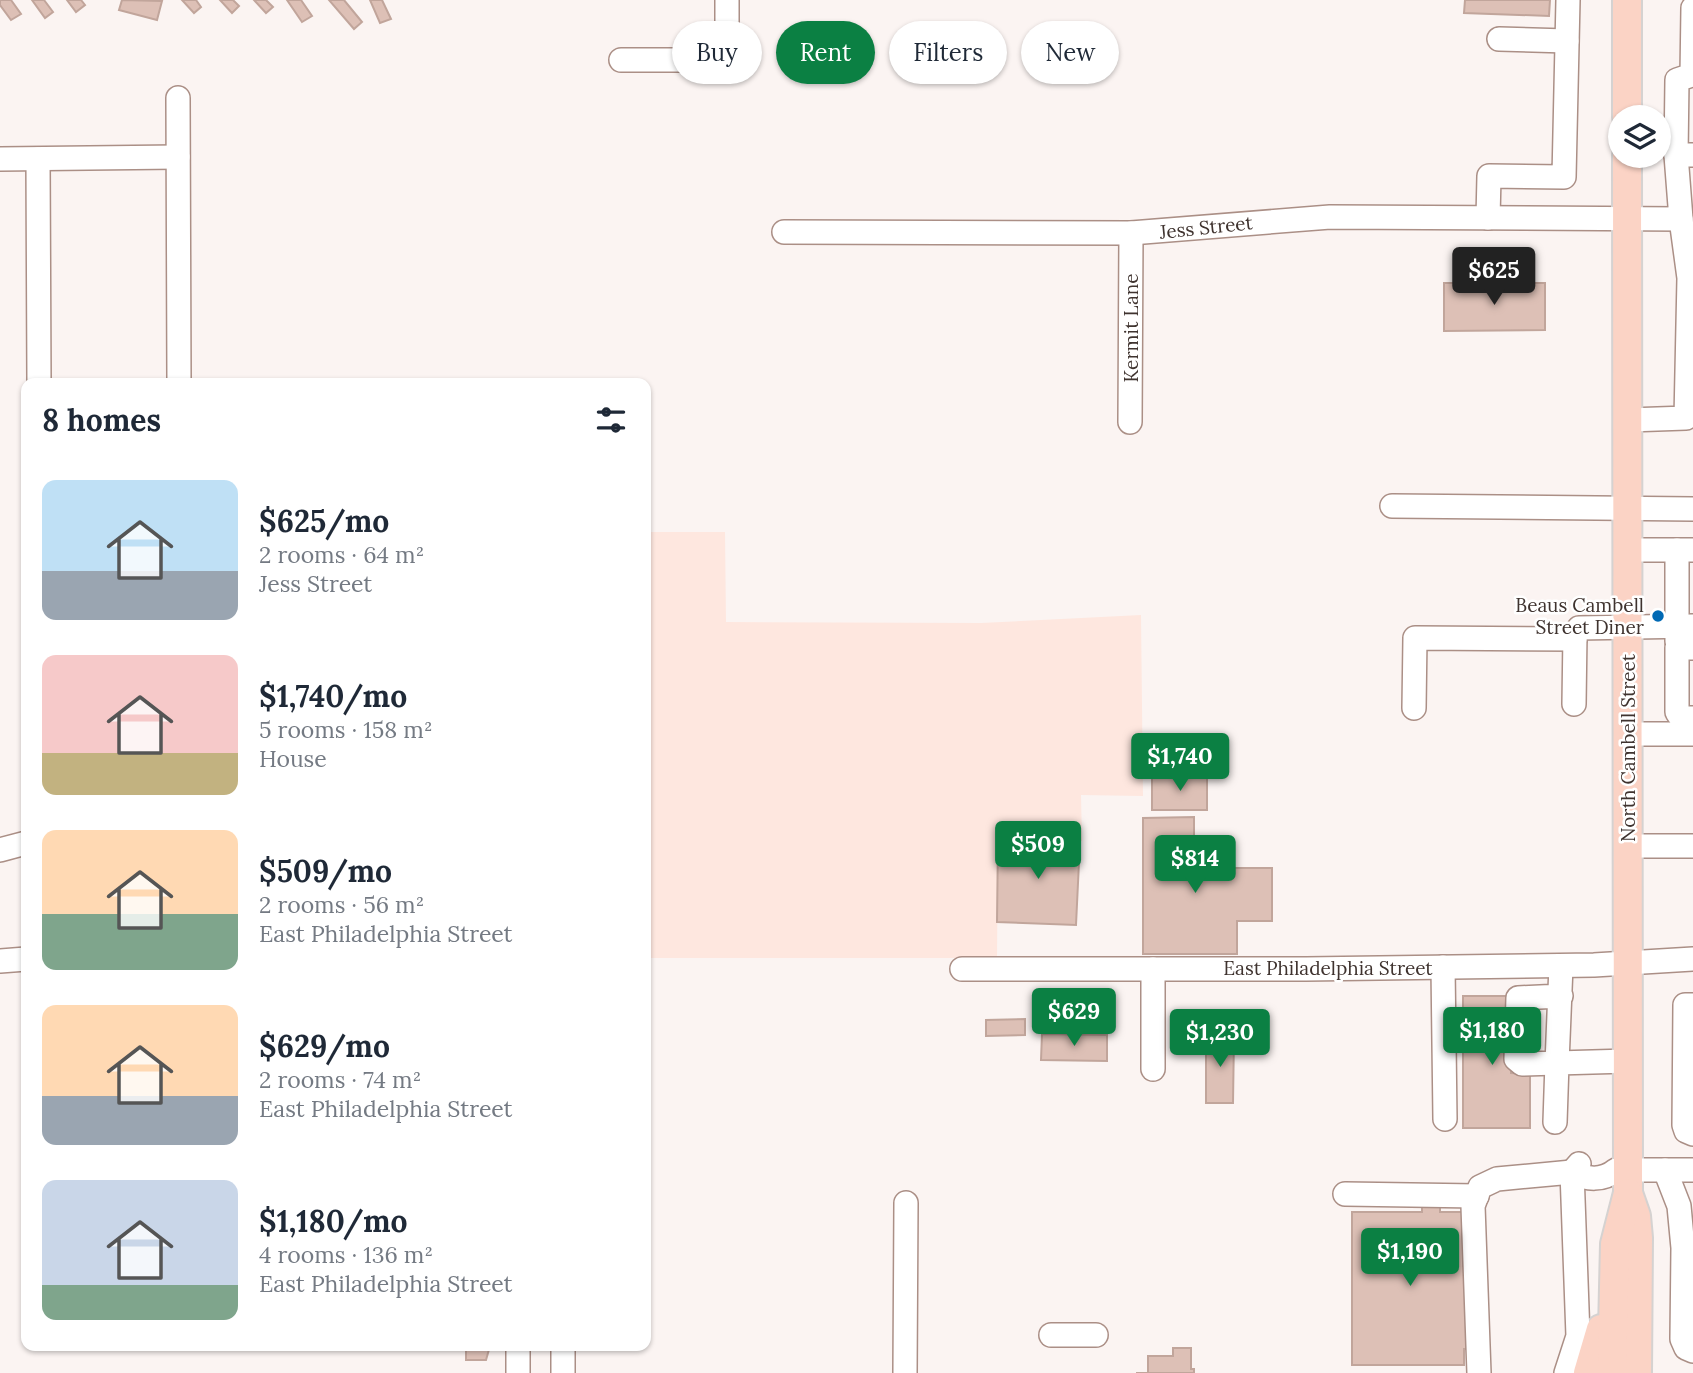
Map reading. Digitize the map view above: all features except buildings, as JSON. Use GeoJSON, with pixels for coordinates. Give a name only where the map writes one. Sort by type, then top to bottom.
{"type":"FeatureCollection","features":[{"type":"Feature","properties":{"kind":"main road"},"geometry":{"type":"LineString","coordinates":[[1627,0],[1627,105]]}},
{"type":"Feature","properties":{"kind":"main road","name":"North Cambell Street"},"geometry":{"type":"LineString","coordinates":[[1612,1373],[1615,1244],[1624,1178],[1628,1061],[1627,168]]}},
{"type":"Feature","properties":{"kind":"main road","name":"North Cambell Street"},"geometry":{"type":"LineString","coordinates":[[1624,1178],[1636,1216],[1637,1373]]}},
{"type":"Feature","properties":{"kind":"main road"},"geometry":{"type":"LineString","coordinates":[[1588,1373],[1600,1340],[1615,1244]]}},
{"type":"Feature","properties":{"kind":"main road"},"geometry":{"type":"LineString","coordinates":[[1638,1281],[1647,1310],[1649,1346],[1658,1373]]}},
{"type":"Feature","properties":{"kind":"street"},"geometry":{"type":"LineString","coordinates":[[621,60],[727,60],[727,0]]}},
{"type":"Feature","properties":{"kind":"street"},"geometry":{"type":"LineString","coordinates":[[1488,218],[1489,176],[1564,177],[1568,0]]}},
{"type":"Feature","properties":{"kind":"street"},"geometry":{"type":"LineString","coordinates":[[1629,420],[1689,419],[1689,278],[1681,219],[1685,103],[1677,80],[1692,75],[1693,8]]}},
{"type":"Feature","properties":{"kind":"street"},"geometry":{"type":"LineString","coordinates":[[1499,39],[1567,41]]}},
{"type":"Feature","properties":{"kind":"street"},"geometry":{"type":"LineString","coordinates":[[178,98],[179,378]]}},
{"type":"Feature","properties":{"kind":"street"},"geometry":{"type":"LineString","coordinates":[[0,159],[178,157]]}},
{"type":"Feature","properties":{"kind":"street"},"geometry":{"type":"LineString","coordinates":[[38,159],[39,378]]}},
{"type":"Feature","properties":{"kind":"street","name":"Jess Street"},"geometry":{"type":"LineString","coordinates":[[784,232],[1131,233],[1197,230],[1292,218],[1681,219]]}},
{"type":"Feature","properties":{"kind":"street","name":"Kermit Lane"},"geometry":{"type":"LineString","coordinates":[[1130,422],[1131,233]]}},
{"type":"Feature","properties":{"kind":"street"},"geometry":{"type":"LineString","coordinates":[[1392,506],[1693,509]]}},
{"type":"Feature","properties":{"kind":"street"},"geometry":{"type":"LineString","coordinates":[[1628,550],[1685,550],[1685,637],[1677,712],[1682,718],[1693,718],[1693,734],[1628,734]]}},
{"type":"Feature","properties":{"kind":"street"},"geometry":{"type":"LineString","coordinates":[[1574,704],[1576,631],[1584,626],[1628,626],[1685,637]]}},
{"type":"Feature","properties":{"kind":"street"},"geometry":{"type":"LineString","coordinates":[[1413,708],[1415,638],[1575,639]]}},
{"type":"Feature","properties":{"kind":"street"},"geometry":{"type":"LineString","coordinates":[[0,850],[21,844]]}},
{"type":"Feature","properties":{"kind":"street"},"geometry":{"type":"LineString","coordinates":[[1628,846],[1693,846]]}},
{"type":"Feature","properties":{"kind":"street"},"geometry":{"type":"LineString","coordinates":[[0,961],[21,959]]}},
{"type":"Feature","properties":{"kind":"street","name":"East Philadelphia Street"},"geometry":{"type":"LineString","coordinates":[[962,969],[1443,967],[1693,959]]}},
{"type":"Feature","properties":{"kind":"street"},"geometry":{"type":"LineString","coordinates":[[1555,1122],[1561,965]]}},
{"type":"Feature","properties":{"kind":"street"},"geometry":{"type":"LineString","coordinates":[[1443,967],[1445,1119]]}},
{"type":"Feature","properties":{"kind":"street"},"geometry":{"type":"LineString","coordinates":[[1153,969],[1153,1069]]}},
{"type":"Feature","properties":{"kind":"street"},"geometry":{"type":"LineString","coordinates":[[1560,996],[1518,998],[1516,1059],[1522,1064],[1628,1061]]}},
{"type":"Feature","properties":{"kind":"street"},"geometry":{"type":"LineString","coordinates":[[1693,1005],[1685,1005],[1684,1125],[1686,1131],[1693,1134]]}},
{"type":"Feature","properties":{"kind":"street"},"geometry":{"type":"LineString","coordinates":[[1665,1170],[1686,1207],[1693,1290]]}},
{"type":"Feature","properties":{"kind":"street"},"geometry":{"type":"LineString","coordinates":[[1479,1373],[1474,1206],[1480,1187],[1497,1179],[1572,1172],[1582,1178],[1624,1178],[1665,1170],[1693,1170]]}},
{"type":"Feature","properties":{"kind":"street"},"geometry":{"type":"LineString","coordinates":[[1566,1373],[1578,1336],[1572,1172]]}},
{"type":"Feature","properties":{"kind":"street"},"geometry":{"type":"LineString","coordinates":[[1345,1194],[1477,1196]]}},
{"type":"Feature","properties":{"kind":"street"},"geometry":{"type":"LineString","coordinates":[[905,1373],[906,1203]]}},
{"type":"Feature","properties":{"kind":"street"},"geometry":{"type":"LineString","coordinates":[[1686,1207],[1682,1339],[1686,1348],[1693,1351]]}},
{"type":"Feature","properties":{"kind":"street"},"geometry":{"type":"LineString","coordinates":[[1051,1335],[1096,1335]]}},
{"type":"Feature","properties":{"kind":"street"},"geometry":{"type":"LineString","coordinates":[[518,1351],[518,1373]]}},
{"type":"Feature","properties":{"kind":"street"},"geometry":{"type":"LineString","coordinates":[[563,1351],[563,1373]]}},
{"type":"Feature","properties":{"kind":"shaded area"},"geometry":{"type":"Polygon","coordinates":[[[651,532],[725,532],[726,622],[981,623],[1141,615],[1143,796],[1081,795],[1082,841],[998,838],[997,958],[651,958],[651,532]]]}},
{"type":"Feature","properties":{"kind":"place","name":"Beaus Cambell Street Diner"},"geometry":{"type":"Point","coordinates":[1658,616]}}]}
